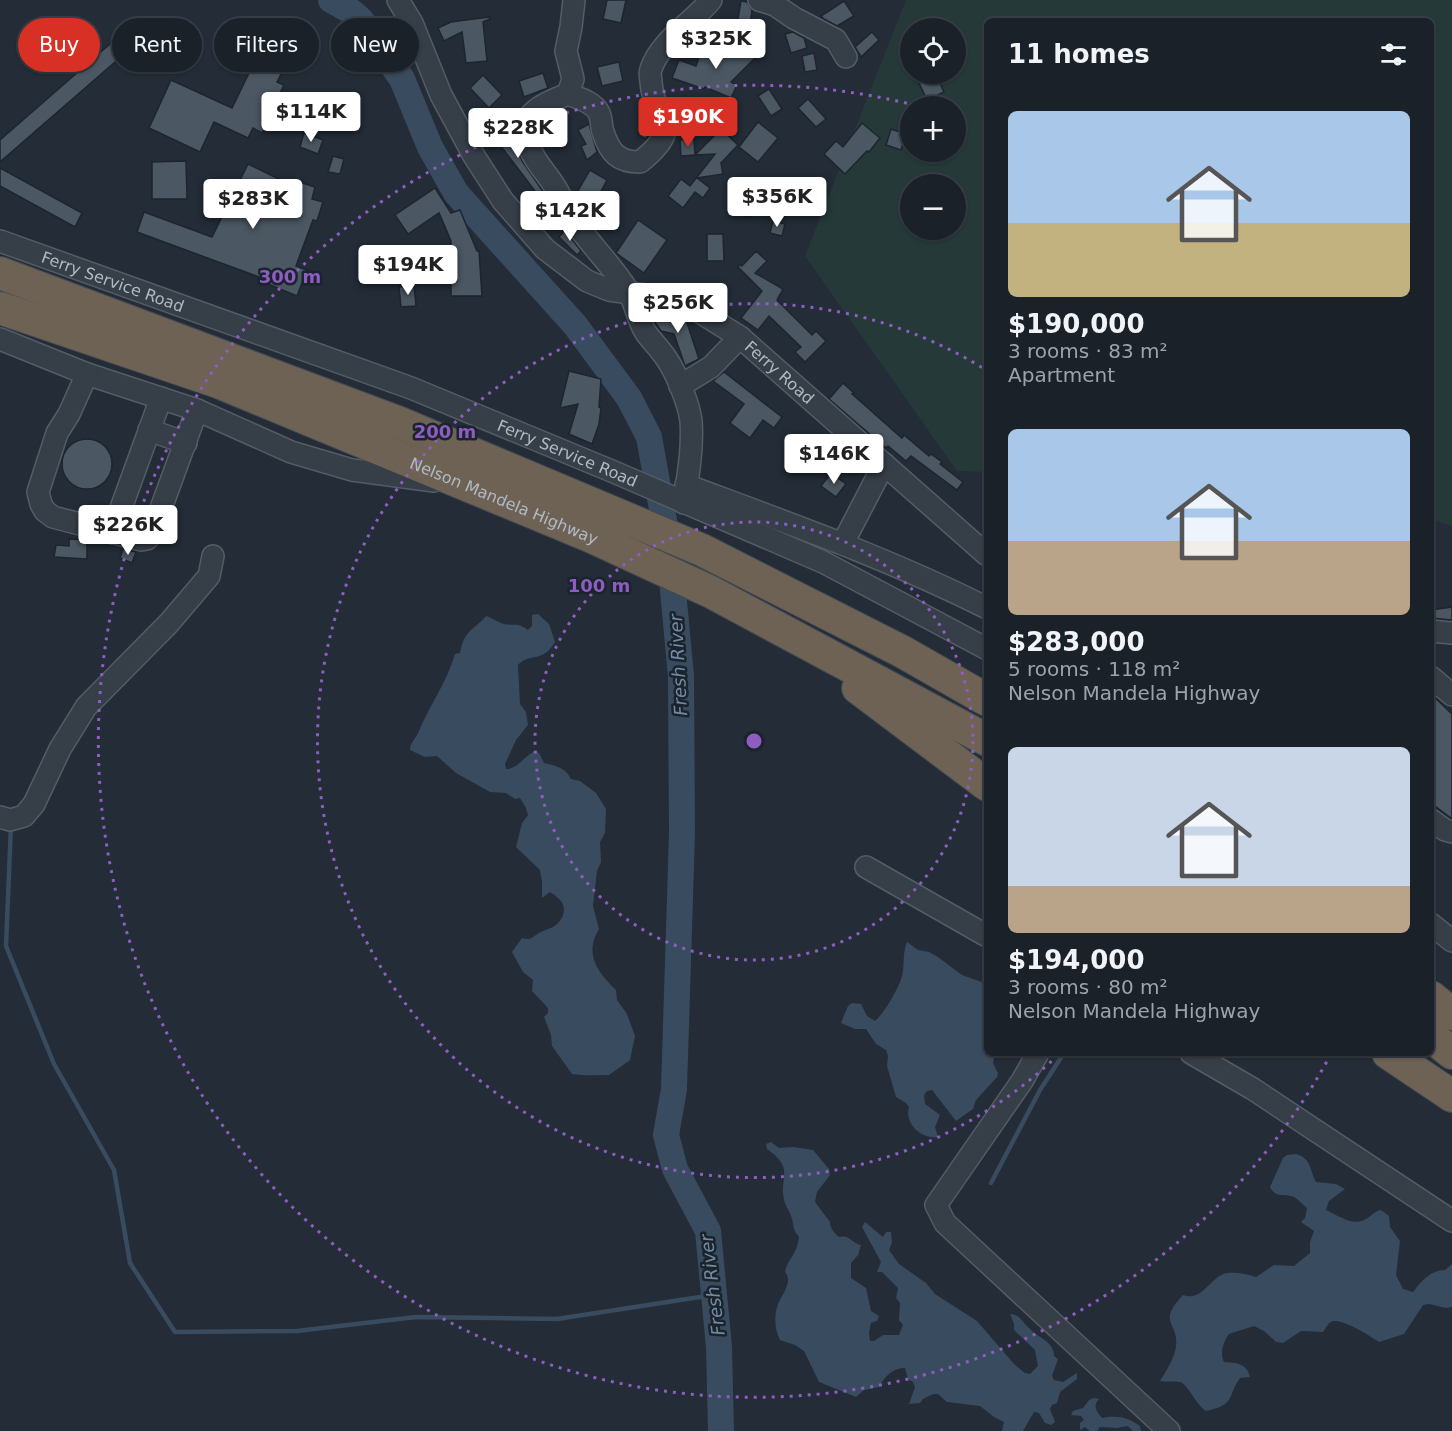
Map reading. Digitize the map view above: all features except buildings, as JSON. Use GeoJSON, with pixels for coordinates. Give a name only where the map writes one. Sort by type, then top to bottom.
{"type":"FeatureCollection","features":[{"type":"Feature","properties":{"kind":"highway","name":"Nelson Mandela Highway"},"geometry":{"type":"LineString","coordinates":[[0,273],[400,423],[598,505],[702,550],[903,652],[984,698]]}},
{"type":"Feature","properties":{"kind":"highway","name":"Nelson Mandela Highway"},"geometry":{"type":"LineString","coordinates":[[0,308],[218,382],[592,537],[711,592],[984,738]]}},
{"type":"Feature","properties":{"kind":"highway"},"geometry":{"type":"LineString","coordinates":[[746,610],[809,656],[874,699],[946,756],[984,782]]}},
{"type":"Feature","properties":{"kind":"highway"},"geometry":{"type":"LineString","coordinates":[[1434,999],[1452,1014]]}},
{"type":"Feature","properties":{"kind":"highway"},"geometry":{"type":"LineString","coordinates":[[1434,1038],[1452,1053]]}},
{"type":"Feature","properties":{"kind":"highway"},"geometry":{"type":"LineString","coordinates":[[1392,1056],[1452,1096]]}},
{"type":"Feature","properties":{"kind":"street","name":"Ferry Road"},"geometry":{"type":"LineString","coordinates":[[398,0],[412,23],[441,95],[474,156],[502,201],[545,249],[587,281],[609,290],[658,297],[698,312],[740,337],[984,552]]}},
{"type":"Feature","properties":{"kind":"street"},"geometry":{"type":"LineString","coordinates":[[568,94],[573,80],[566,51],[574,0]]}},
{"type":"Feature","properties":{"kind":"street"},"geometry":{"type":"LineString","coordinates":[[711,0],[661,52],[650,70],[651,88],[657,108],[665,123],[665,134],[650,154],[640,162],[620,159],[611,150],[603,132],[600,113],[591,104],[568,94],[533,112],[525,128],[537,164],[555,187],[574,222],[629,292],[645,332],[667,359],[680,386],[691,419],[691,447],[685,494],[843,543],[984,606]]}},
{"type":"Feature","properties":{"kind":"street"},"geometry":{"type":"LineString","coordinates":[[759,0],[775,4],[794,18],[836,40],[846,57]]}},
{"type":"Feature","properties":{"kind":"street","name":"Ferry Service Road"},"geometry":{"type":"LineString","coordinates":[[0,241],[411,388],[614,472],[685,494],[823,562],[984,647]]}},
{"type":"Feature","properties":{"kind":"street"},"geometry":{"type":"LineString","coordinates":[[680,386],[711,367],[740,337]]}},
{"type":"Feature","properties":{"kind":"street"},"geometry":{"type":"LineString","coordinates":[[0,339],[87,374],[198,410],[291,453],[342,467],[468,486]]}},
{"type":"Feature","properties":{"kind":"street"},"geometry":{"type":"LineString","coordinates":[[87,374],[69,414],[57,433],[38,492],[40,504],[53,517],[141,540],[147,539],[152,533],[198,410]]}},
{"type":"Feature","properties":{"kind":"street"},"geometry":{"type":"LineString","coordinates":[[112,533],[160,398]]}},
{"type":"Feature","properties":{"kind":"street"},"geometry":{"type":"LineString","coordinates":[[149,430],[186,443]]}},
{"type":"Feature","properties":{"kind":"street"},"geometry":{"type":"LineString","coordinates":[[843,543],[884,464]]}},
{"type":"Feature","properties":{"kind":"street"},"geometry":{"type":"LineString","coordinates":[[0,818],[10,820],[24,816],[34,804],[60,749],[86,707],[169,623],[210,576],[213,555]]}},
{"type":"Feature","properties":{"kind":"street"},"geometry":{"type":"LineString","coordinates":[[1434,631],[1452,633]]}},
{"type":"Feature","properties":{"kind":"street"},"geometry":{"type":"LineString","coordinates":[[1434,680],[1452,695]]}},
{"type":"Feature","properties":{"kind":"street"},"geometry":{"type":"LineString","coordinates":[[1434,822],[1444,830],[1452,832]]}},
{"type":"Feature","properties":{"kind":"street"},"geometry":{"type":"LineString","coordinates":[[866,867],[984,934]]}},
{"type":"Feature","properties":{"kind":"street"},"geometry":{"type":"LineString","coordinates":[[1434,926],[1452,941]]}},
{"type":"Feature","properties":{"kind":"street"},"geometry":{"type":"LineString","coordinates":[[1036,1056],[1022,1081],[936,1205],[945,1223],[1169,1431]]}},
{"type":"Feature","properties":{"kind":"street"},"geometry":{"type":"LineString","coordinates":[[1196,1056],[1253,1089],[1452,1221]]}},
{"type":"Feature","properties":{"kind":"green space"},"geometry":{"type":"Polygon","coordinates":[[[906,0],[1452,0],[1452,526],[1434,520],[1434,18],[984,18],[984,472],[957,471],[805,256],[906,0]]]}},
{"type":"Feature","properties":{"kind":"water"},"geometry":{"type":"Polygon","coordinates":[[[538,614],[549,624],[555,642],[541,656],[527,659],[518,665],[520,704],[526,712],[528,725],[516,740],[505,764],[506,769],[514,767],[535,751],[539,753],[544,763],[563,769],[571,779],[580,781],[596,793],[606,809],[605,833],[600,842],[601,862],[597,871],[593,906],[599,929],[595,938],[593,955],[598,969],[616,990],[617,1000],[627,1014],[635,1036],[630,1060],[609,1075],[572,1074],[552,1046],[551,1035],[544,1017],[548,1013],[548,1008],[532,991],[533,980],[523,972],[512,952],[522,938],[531,938],[557,924],[564,910],[561,902],[550,892],[542,898],[540,870],[516,847],[522,823],[528,815],[520,798],[515,799],[506,793],[490,792],[456,773],[437,756],[425,757],[410,750],[455,654],[460,653],[470,631],[486,616],[508,625],[519,625],[528,630],[532,626],[532,615],[538,614]]]}},
{"type":"Feature","properties":{"kind":"water"},"geometry":{"type":"Polygon","coordinates":[[[907,942],[918,950],[938,957],[962,975],[984,983],[984,1056],[994,1056],[993,1063],[998,1073],[997,1077],[976,1100],[973,1109],[956,1121],[932,1090],[927,1091],[924,1095],[925,1104],[940,1115],[935,1127],[938,1137],[926,1136],[912,1125],[908,1113],[909,1107],[896,1097],[887,1066],[886,1050],[876,1044],[866,1029],[855,1029],[841,1023],[848,1006],[852,1003],[861,1004],[867,1016],[875,1021],[879,1017],[901,981],[907,942]]]}},
{"type":"Feature","properties":{"kind":"water"},"geometry":{"type":"Polygon","coordinates":[[[771,1142],[779,1148],[793,1147],[813,1150],[829,1169],[830,1175],[817,1192],[815,1202],[839,1237],[848,1238],[861,1245],[858,1255],[851,1263],[851,1278],[866,1288],[871,1311],[879,1316],[877,1321],[871,1323],[870,1341],[883,1335],[899,1335],[903,1325],[899,1320],[900,1303],[896,1298],[898,1288],[882,1272],[877,1272],[881,1262],[862,1227],[865,1222],[883,1237],[886,1232],[891,1232],[892,1242],[889,1250],[899,1264],[926,1283],[935,1294],[977,1321],[1014,1364],[1025,1373],[1030,1374],[1038,1366],[1035,1350],[1014,1330],[1010,1314],[1019,1317],[1051,1347],[1054,1356],[1058,1359],[1052,1376],[1054,1380],[1063,1382],[1077,1373],[1077,1379],[1060,1392],[1057,1403],[1050,1409],[1055,1422],[1051,1425],[1045,1423],[1039,1413],[1034,1412],[1023,1431],[1002,1431],[1004,1422],[980,1406],[947,1402],[938,1394],[923,1399],[920,1403],[909,1404],[915,1387],[908,1379],[905,1368],[893,1371],[879,1387],[864,1390],[856,1397],[819,1382],[804,1351],[780,1340],[776,1328],[777,1307],[788,1281],[785,1272],[799,1237],[783,1194],[784,1169],[776,1156],[767,1149],[766,1144],[771,1142]]]}},
{"type":"Feature","properties":{"kind":"water"},"geometry":{"type":"Polygon","coordinates":[[[1296,1154],[1308,1162],[1316,1182],[1336,1184],[1345,1189],[1329,1201],[1326,1210],[1355,1222],[1364,1220],[1381,1210],[1389,1216],[1390,1227],[1400,1241],[1396,1275],[1403,1289],[1413,1292],[1427,1277],[1440,1270],[1445,1270],[1452,1264],[1452,1307],[1423,1305],[1404,1334],[1379,1342],[1364,1332],[1339,1321],[1329,1324],[1323,1332],[1301,1331],[1283,1343],[1276,1342],[1264,1331],[1254,1326],[1229,1334],[1222,1351],[1224,1362],[1244,1366],[1250,1377],[1240,1378],[1227,1403],[1206,1411],[1180,1382],[1160,1381],[1172,1360],[1176,1347],[1175,1332],[1170,1322],[1171,1312],[1183,1295],[1190,1296],[1202,1292],[1222,1275],[1235,1273],[1256,1277],[1274,1265],[1294,1266],[1310,1253],[1310,1242],[1314,1231],[1301,1222],[1305,1218],[1307,1208],[1294,1197],[1275,1193],[1270,1187],[1283,1158],[1296,1154]]]}},
{"type":"Feature","properties":{"kind":"water"},"geometry":{"type":"Polygon","coordinates":[[[1099,1399],[1096,1407],[1102,1418],[1127,1419],[1140,1426],[1141,1431],[1133,1431],[1128,1426],[1100,1427],[1097,1431],[1090,1431],[1085,1427],[1080,1430],[1080,1423],[1084,1420],[1081,1416],[1071,1415],[1073,1411],[1083,1408],[1089,1400],[1099,1399]]]}},
{"type":"Feature","properties":{"kind":"waterway","name":"Fresh River"},"geometry":{"type":"LineString","coordinates":[[331,0],[361,20],[402,79],[430,147],[456,193],[575,325],[629,398],[649,437],[669,548],[681,676],[682,833],[674,1089],[666,1135],[675,1169],[708,1231],[719,1347],[721,1431]]}},
{"type":"Feature","properties":{"kind":"waterway"},"geometry":{"type":"LineString","coordinates":[[11,825],[6,946],[54,1064],[114,1170],[130,1263],[175,1332],[297,1331],[416,1317],[557,1319],[713,1295]]}},
{"type":"Feature","properties":{"kind":"waterway"},"geometry":{"type":"LineString","coordinates":[[991,1183],[1040,1090],[1062,1056]]}}]}
